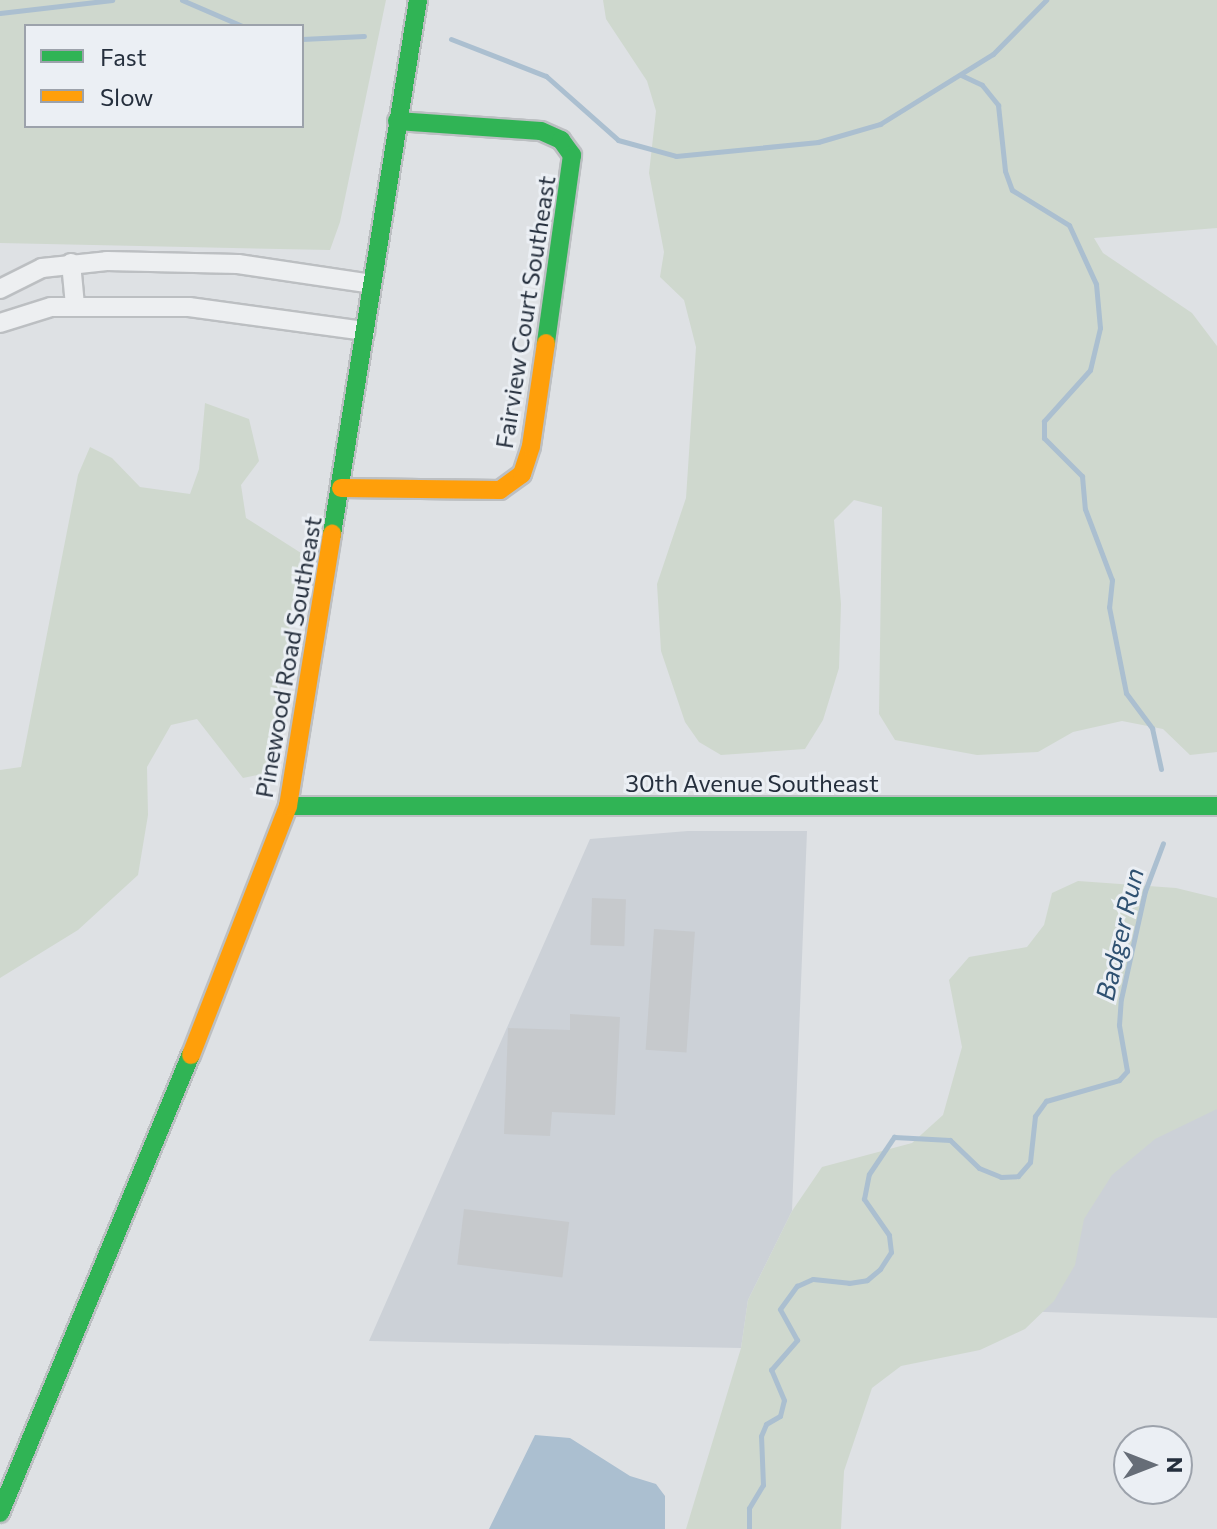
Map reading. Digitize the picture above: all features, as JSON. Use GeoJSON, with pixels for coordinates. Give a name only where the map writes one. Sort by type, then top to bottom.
{"type":"FeatureCollection","features":[{"type":"Feature","properties":{"kind":"street","name":"Pinewood Road Southeast"},"geometry":{"type":"LineString","coordinates":[[0,1513],[253,907],[288,806],[418,0]]}},
{"type":"Feature","properties":{"kind":"street","name":"Fairview Court Southeast"},"geometry":{"type":"LineString","coordinates":[[341,488],[500,490],[522,474],[533,431],[572,155],[561,140],[541,131],[397,121]]}},
{"type":"Feature","properties":{"kind":"street"},"geometry":{"type":"LineString","coordinates":[[0,289],[23,275],[71,263],[238,264],[372,284]]}},
{"type":"Feature","properties":{"kind":"street"},"geometry":{"type":"LineString","coordinates":[[71,263],[75,305]]}},
{"type":"Feature","properties":{"kind":"street"},"geometry":{"type":"LineString","coordinates":[[0,323],[75,305],[244,311],[365,331]]}},
{"type":"Feature","properties":{"kind":"street","name":"30th Avenue Southeast"},"geometry":{"type":"LineString","coordinates":[[288,806],[1217,806]]}},
{"type":"Feature","properties":{"kind":"shaded area"},"geometry":{"type":"Polygon","coordinates":[[[0,0],[386,0],[340,222],[330,250],[0,243],[0,0]]]}},
{"type":"Feature","properties":{"kind":"shaded area"},"geometry":{"type":"Polygon","coordinates":[[[603,0],[1217,0],[1217,228],[1094,238],[1103,253],[1192,313],[1217,346],[1217,752],[1190,755],[1163,729],[1122,721],[1073,732],[1038,752],[977,755],[895,740],[879,714],[882,507],[854,500],[834,520],[841,604],[839,668],[823,720],[805,749],[721,755],[699,742],[685,722],[661,651],[657,584],[686,498],[696,347],[684,300],[660,277],[664,252],[649,173],[656,111],[647,81],[606,19],[603,0]]]}},
{"type":"Feature","properties":{"kind":"shaded area"},"geometry":{"type":"Polygon","coordinates":[[[205,403],[249,419],[259,461],[241,485],[246,518],[301,553],[267,773],[243,778],[197,719],[171,725],[147,767],[148,815],[138,875],[78,930],[0,978],[0,770],[21,767],[78,475],[90,447],[112,458],[140,487],[190,494],[199,469],[205,403]]]}},
{"type":"Feature","properties":{"kind":"shaded area"},"geometry":{"type":"Polygon","coordinates":[[[688,831],[807,831],[792,1211],[748,1300],[741,1348],[369,1341],[590,839],[688,831]]]}},
{"type":"Feature","properties":{"kind":"shaded area"},"geometry":{"type":"Polygon","coordinates":[[[1078,881],[1176,888],[1217,898],[1217,1109],[1155,1139],[1112,1175],[1084,1219],[1075,1265],[1054,1301],[1025,1329],[980,1350],[901,1366],[872,1388],[844,1471],[841,1529],[686,1529],[741,1348],[748,1300],[792,1211],[822,1167],[912,1143],[943,1115],[962,1047],[949,980],[969,957],[1027,947],[1044,925],[1052,893],[1078,881]]]}},
{"type":"Feature","properties":{"kind":"shaded area"},"geometry":{"type":"Polygon","coordinates":[[[1217,1056],[1217,1318],[1017,1311],[1111,1109],[1217,1056]]]}},
{"type":"Feature","properties":{"kind":"water"},"geometry":{"type":"Polygon","coordinates":[[[535,1435],[570,1438],[630,1476],[656,1484],[665,1496],[665,1529],[489,1529],[535,1435]]]}},
{"type":"Feature","properties":{"kind":"building"},"geometry":{"type":"Polygon","coordinates":[[[592,898],[626,899],[624,946],[590,945],[592,898]]]}},
{"type":"Feature","properties":{"kind":"building"},"geometry":{"type":"Polygon","coordinates":[[[654,929],[695,932],[686,1053],[646,1050],[654,929]]]}},
{"type":"Feature","properties":{"kind":"building"},"geometry":{"type":"Polygon","coordinates":[[[570,1014],[620,1017],[615,1115],[552,1112],[550,1136],[504,1134],[508,1028],[570,1030],[570,1014]]]}},
{"type":"Feature","properties":{"kind":"building"},"geometry":{"type":"Polygon","coordinates":[[[464,1209],[569,1222],[562,1278],[457,1265],[464,1209]]]}},
{"type":"Feature","properties":{"kind":"waterway"},"geometry":{"type":"LineString","coordinates":[[0,13],[112,0]]}},
{"type":"Feature","properties":{"kind":"waterway"},"geometry":{"type":"LineString","coordinates":[[182,0],[237,24]]}},
{"type":"Feature","properties":{"kind":"waterway"},"geometry":{"type":"LineString","coordinates":[[451,39],[546,76],[618,140],[676,156],[818,142],[880,124],[993,54],[1046,0]]}},
{"type":"Feature","properties":{"kind":"waterway"},"geometry":{"type":"LineString","coordinates":[[304,39],[364,36]]}},
{"type":"Feature","properties":{"kind":"waterway","name":"Badger Run"},"geometry":{"type":"LineString","coordinates":[[961,75],[982,85],[998,105],[1005,171],[1012,190],[1069,225],[1096,284],[1100,328],[1090,370],[1044,421],[1044,438],[1082,476],[1085,509],[1112,580],[1109,607],[1126,693],[1152,728],[1161,769]]}},
{"type":"Feature","properties":{"kind":"waterway","name":"Badger Run"},"geometry":{"type":"LineString","coordinates":[[749,1529],[749,1508],[763,1485],[761,1436],[766,1424],[780,1416],[784,1400],[771,1370],[797,1340],[780,1309],[797,1286],[813,1279],[849,1283],[867,1280],[880,1269],[891,1252],[889,1235],[864,1199],[869,1174],[894,1137],[950,1140],[979,1168],[1001,1177],[1018,1176],[1030,1162],[1035,1116],[1046,1101],[1119,1080],[1127,1071],[1119,1025],[1121,999],[1145,891],[1163,843]]}},
{"type":"Feature","properties":{"kind":"traffic: fast"},"geometry":{"type":"LineString","coordinates":[[332,534],[418,0]]}},
{"type":"Feature","properties":{"kind":"traffic: fast"},"geometry":{"type":"LineString","coordinates":[[397,121],[541,131],[561,140],[572,155],[546,343]]}},
{"type":"Feature","properties":{"kind":"traffic: fast"},"geometry":{"type":"LineString","coordinates":[[288,806],[1217,806]]}},
{"type":"Feature","properties":{"kind":"traffic: fast"},"geometry":{"type":"LineString","coordinates":[[0,1513],[191,1055]]}},
{"type":"Feature","properties":{"kind":"traffic: slow"},"geometry":{"type":"LineString","coordinates":[[341,488],[500,490],[522,474],[531,446],[546,343]]}},
{"type":"Feature","properties":{"kind":"traffic: slow"},"geometry":{"type":"LineString","coordinates":[[191,1055],[288,806],[332,534]]}}]}
